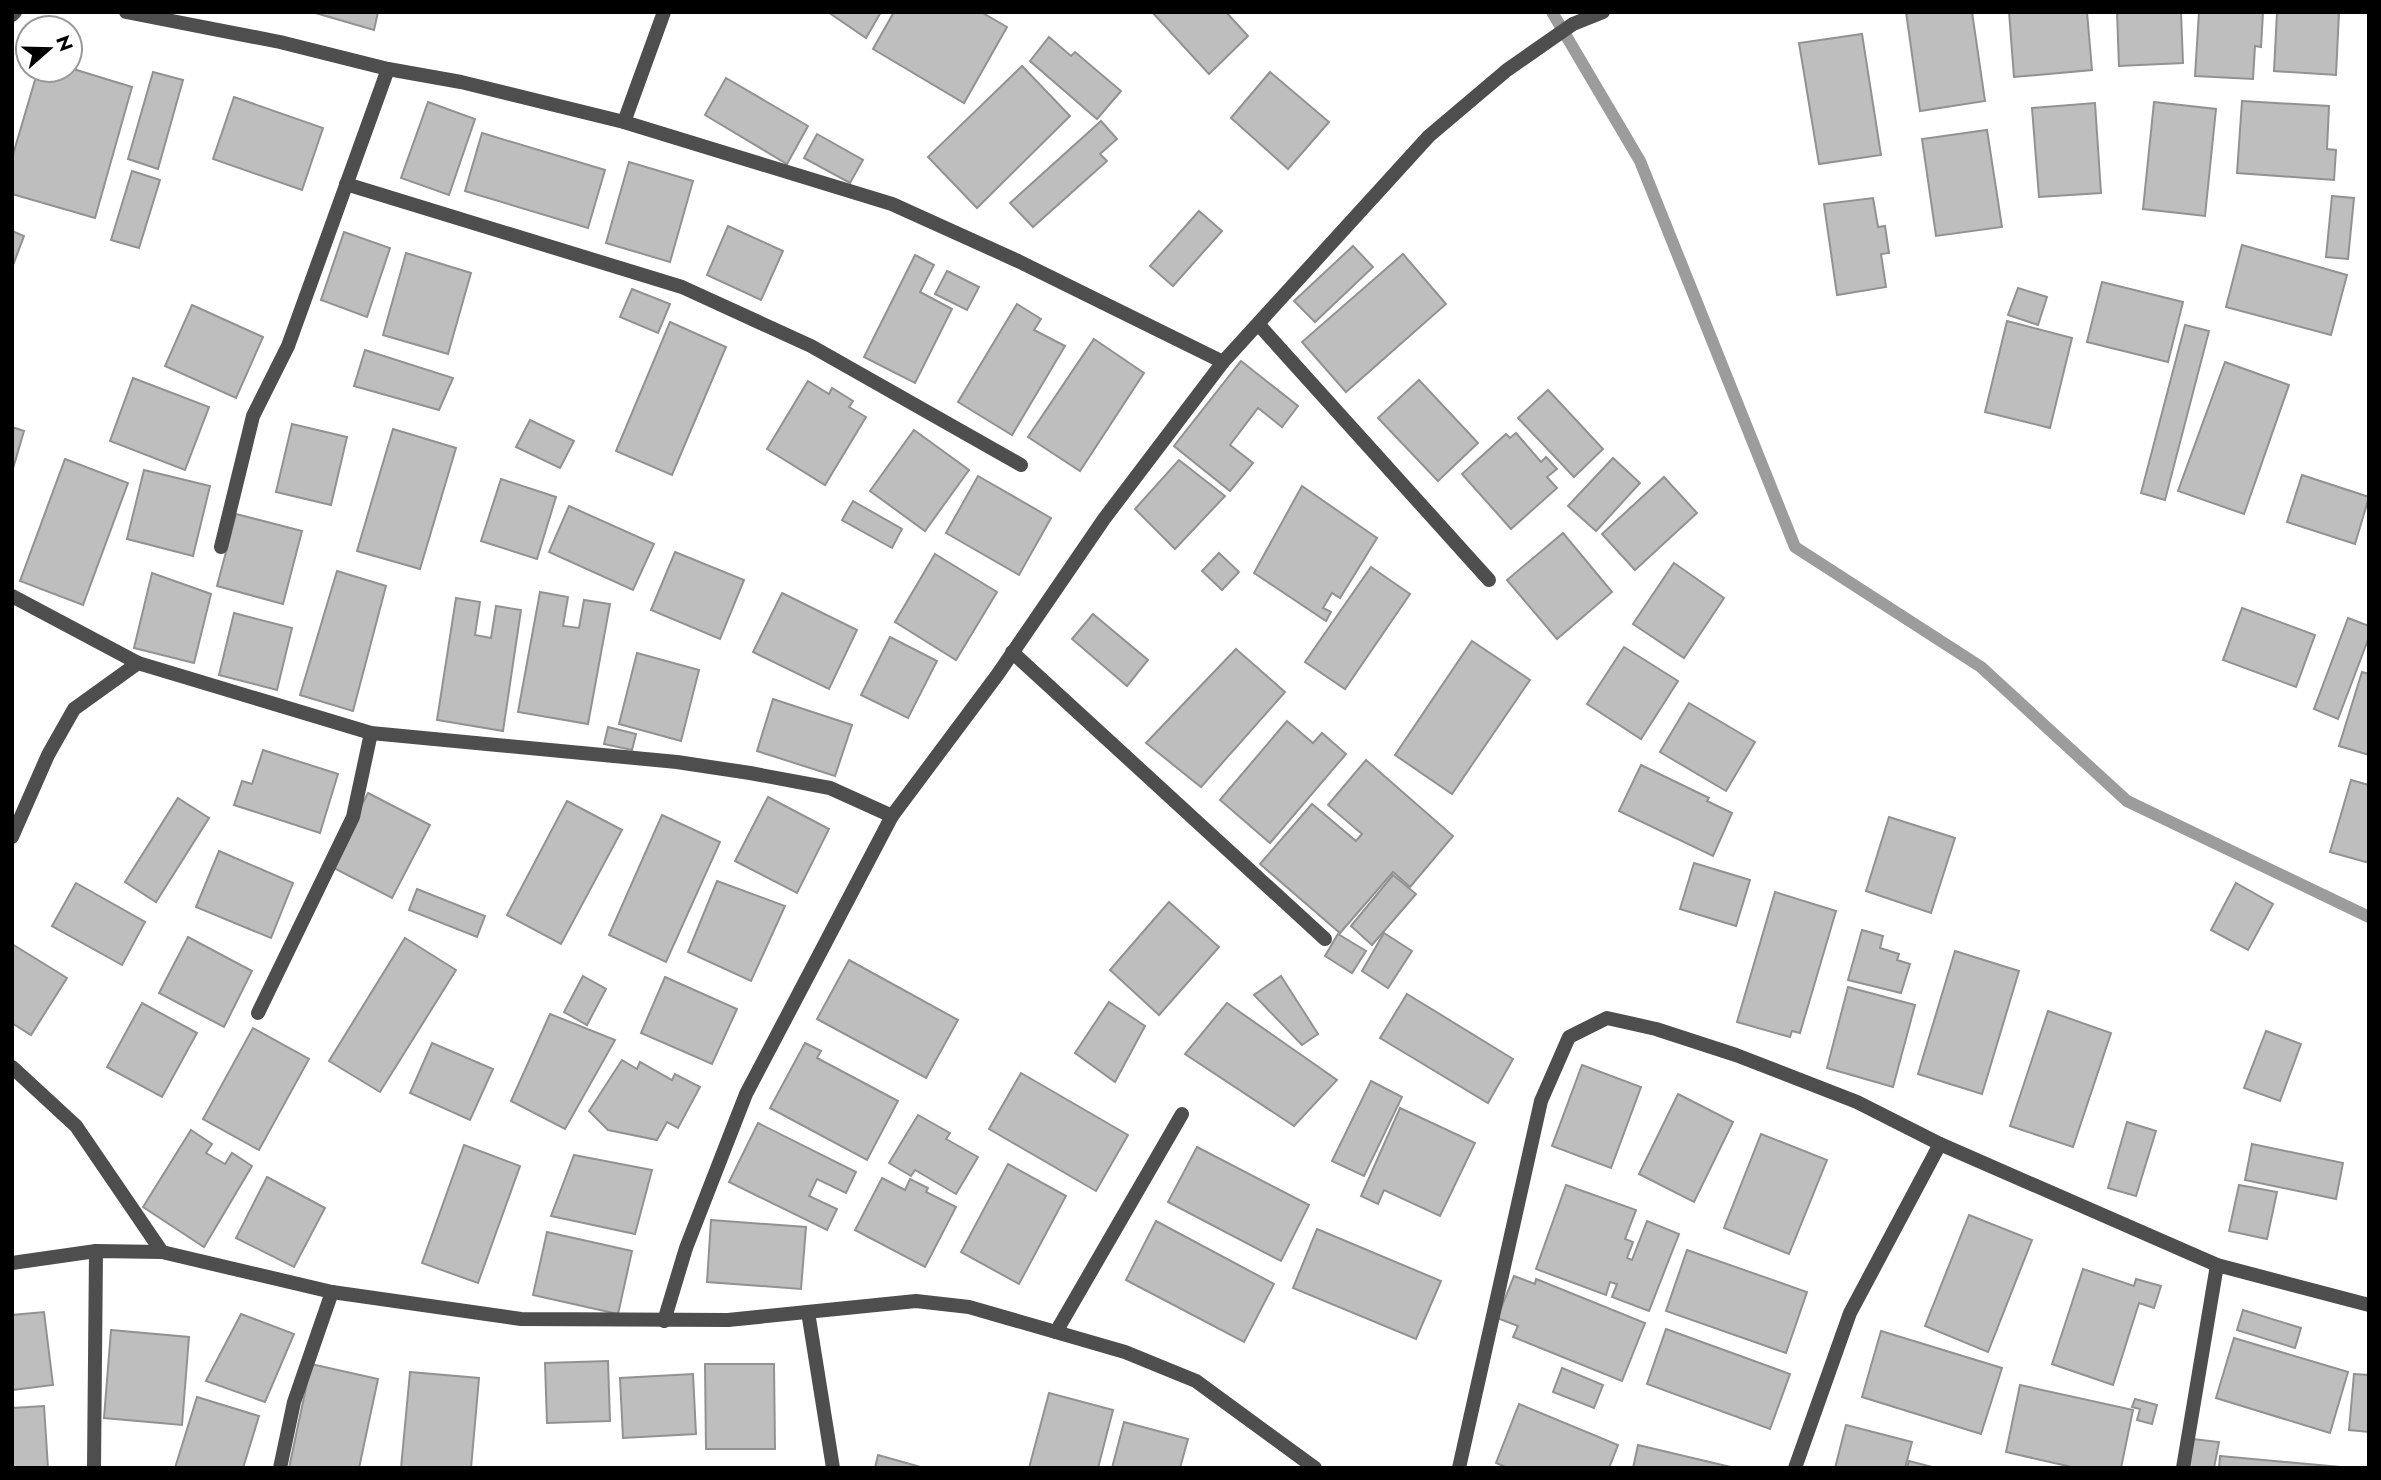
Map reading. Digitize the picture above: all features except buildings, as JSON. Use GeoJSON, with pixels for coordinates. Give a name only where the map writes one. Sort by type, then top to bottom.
{"type":"FeatureCollection","features":[{"type":"Feature","properties":{"kind":"street"},"geometry":{"type":"LineString","coordinates":[[126,12],[280,42],[625,122],[892,204],[1018,261],[1223,362]]}},
{"type":"Feature","properties":{"kind":"street"},"geometry":{"type":"LineString","coordinates":[[625,122],[664,12]]}},
{"type":"Feature","properties":{"kind":"street"},"geometry":{"type":"LineString","coordinates":[[664,1321],[685,1248],[746,1094],[892,816],[1012,652],[1104,519],[1223,362],[1429,136],[1507,70],[1573,24],[1603,12]]}},
{"type":"Feature","properties":{"kind":"street"},"geometry":{"type":"LineString","coordinates":[[221,547],[253,416],[288,346],[388,69]]}},
{"type":"Feature","properties":{"kind":"street"},"geometry":{"type":"LineString","coordinates":[[346,184],[682,286],[811,346],[1021,465]]}},
{"type":"Feature","properties":{"kind":"street"},"geometry":{"type":"LineString","coordinates":[[1259,325],[1489,580]]}},
{"type":"Feature","properties":{"kind":"street"},"geometry":{"type":"LineString","coordinates":[[12,596],[138,663],[370,733],[677,762],[738,771],[830,788],[892,816]]}},
{"type":"Feature","properties":{"kind":"street"},"geometry":{"type":"LineString","coordinates":[[1012,652],[1325,939]]}},
{"type":"Feature","properties":{"kind":"street"},"geometry":{"type":"LineString","coordinates":[[12,837],[48,755],[74,709],[138,663]]}},
{"type":"Feature","properties":{"kind":"street"},"geometry":{"type":"LineString","coordinates":[[258,1013],[353,817],[370,733]]}},
{"type":"Feature","properties":{"kind":"street"},"geometry":{"type":"LineString","coordinates":[[1459,1468],[1541,1101],[1569,1037],[1606,1018],[1656,1029],[1736,1055],[1857,1102],[1940,1144],[2217,1265],[2369,1305]]}},
{"type":"Feature","properties":{"kind":"street"},"geometry":{"type":"LineString","coordinates":[[12,1067],[76,1126],[162,1251]]}},
{"type":"Feature","properties":{"kind":"street"},"geometry":{"type":"LineString","coordinates":[[1056,1332],[1182,1114]]}},
{"type":"Feature","properties":{"kind":"street"},"geometry":{"type":"LineString","coordinates":[[1795,1468],[1850,1313],[1940,1144]]}},
{"type":"Feature","properties":{"kind":"street"},"geometry":{"type":"LineString","coordinates":[[94,1468],[96,1251]]}},
{"type":"Feature","properties":{"kind":"street"},"geometry":{"type":"LineString","coordinates":[[12,1263],[96,1251],[162,1251],[332,1292],[522,1319],[728,1320],[916,1301],[970,1307],[1125,1352],[1196,1381],[1315,1468]]}},
{"type":"Feature","properties":{"kind":"street"},"geometry":{"type":"LineString","coordinates":[[2183,1468],[2217,1265]]}},
{"type":"Feature","properties":{"kind":"street"},"geometry":{"type":"LineString","coordinates":[[280,1468],[294,1402],[332,1292]]}},
{"type":"Feature","properties":{"kind":"street"},"geometry":{"type":"LineString","coordinates":[[808,1311],[833,1468]]}},
{"type":"Feature","properties":{"kind":"waterway"},"geometry":{"type":"LineString","coordinates":[[1552,12],[1640,161],[1795,547],[1981,667],[2127,801],[2369,917]]}}]}
